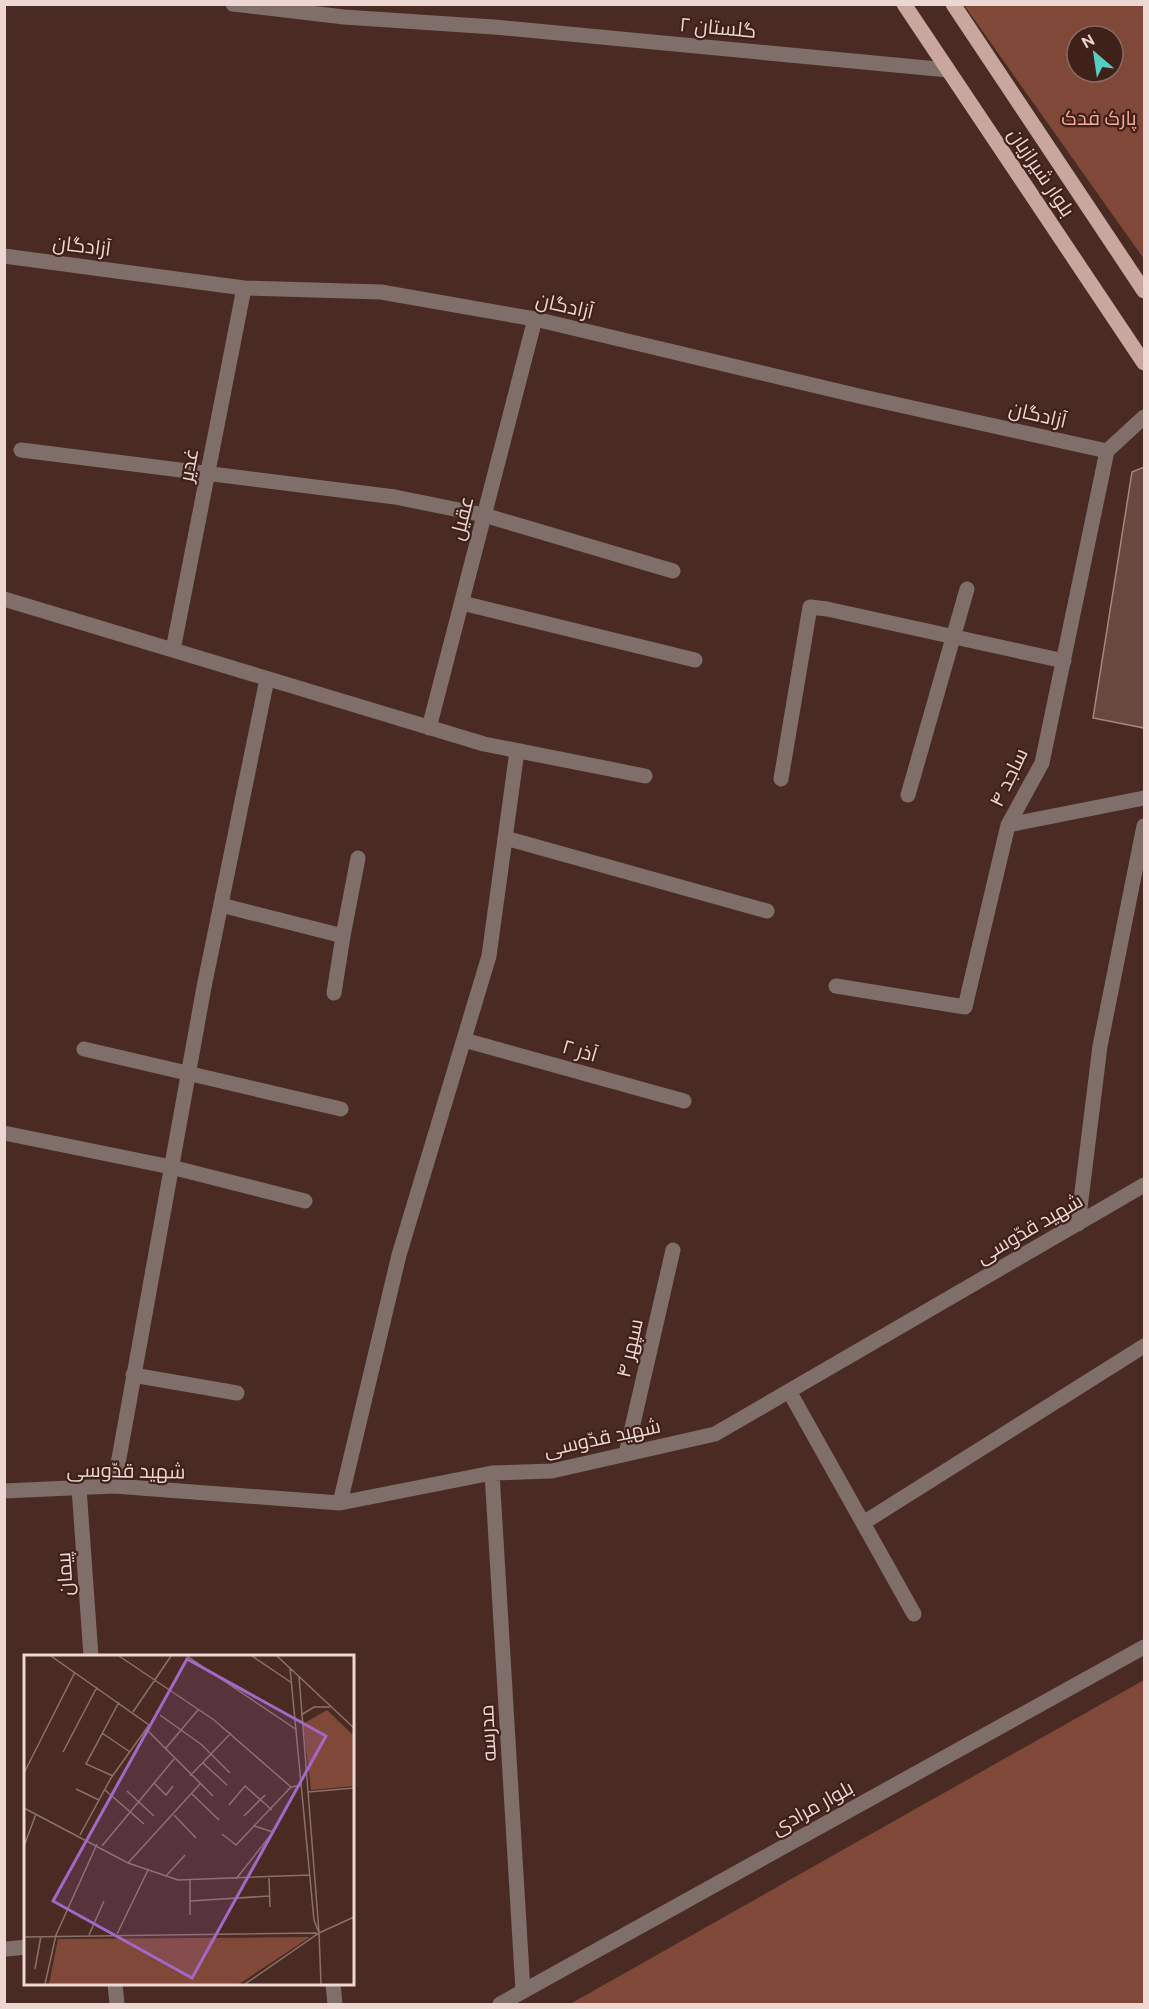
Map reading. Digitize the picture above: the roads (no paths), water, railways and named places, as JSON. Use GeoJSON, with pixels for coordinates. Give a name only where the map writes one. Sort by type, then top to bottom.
{"type":"FeatureCollection","features":[{"type":"Feature","properties":{"kind":"main road","name":"بلوار شیرازیان"},"geometry":{"type":"LineString","coordinates":[[904,4],[1144,363]]}},
{"type":"Feature","properties":{"kind":"main road","name":"بلوار شیرازیان"},"geometry":{"type":"LineString","coordinates":[[953,4],[1144,291]]}},
{"type":"Feature","properties":{"kind":"street","name":"گلستان ۲"},"geometry":{"type":"LineString","coordinates":[[233,4],[344,17],[494,27],[948,70]]}},
{"type":"Feature","properties":{"kind":"street","name":"آزادگان"},"geometry":{"type":"LineString","coordinates":[[4,256],[244,288],[381,292],[535,319],[1107,451]]}},
{"type":"Feature","properties":{"kind":"street","name":"غدیر"},"geometry":{"type":"LineString","coordinates":[[173,650],[244,288]]}},
{"type":"Feature","properties":{"kind":"street","name":"عقیل"},"geometry":{"type":"LineString","coordinates":[[429,728],[535,319]]}},
{"type":"Feature","properties":{"kind":"street"},"geometry":{"type":"LineString","coordinates":[[1107,451],[1144,417]]}},
{"type":"Feature","properties":{"kind":"street"},"geometry":{"type":"LineString","coordinates":[[21,450],[395,497],[484,515],[673,571]]}},
{"type":"Feature","properties":{"kind":"street","name":"ساجد ۴"},"geometry":{"type":"LineString","coordinates":[[836,986],[965,1007],[1008,825],[1042,763],[1107,451]]}},
{"type":"Feature","properties":{"kind":"street"},"geometry":{"type":"LineString","coordinates":[[908,795],[967,589]]}},
{"type":"Feature","properties":{"kind":"street"},"geometry":{"type":"LineString","coordinates":[[4,599],[484,744],[645,776]]}},
{"type":"Feature","properties":{"kind":"street"},"geometry":{"type":"LineString","coordinates":[[462,603],[695,660]]}},
{"type":"Feature","properties":{"kind":"street"},"geometry":{"type":"LineString","coordinates":[[781,779],[810,607],[1064,661]]}},
{"type":"Feature","properties":{"kind":"street"},"geometry":{"type":"LineString","coordinates":[[114,1486],[188,1074],[267,678]]}},
{"type":"Feature","properties":{"kind":"street"},"geometry":{"type":"LineString","coordinates":[[340,1503],[399,1255],[489,956],[517,751]]}},
{"type":"Feature","properties":{"kind":"street"},"geometry":{"type":"LineString","coordinates":[[1008,825],[1144,798]]}},
{"type":"Feature","properties":{"kind":"street"},"geometry":{"type":"LineString","coordinates":[[1078,1224],[1100,1046],[1144,825]]}},
{"type":"Feature","properties":{"kind":"street"},"geometry":{"type":"LineString","coordinates":[[505,838],[767,911]]}},
{"type":"Feature","properties":{"kind":"street"},"geometry":{"type":"LineString","coordinates":[[334,993],[358,858]]}},
{"type":"Feature","properties":{"kind":"street"},"geometry":{"type":"LineString","coordinates":[[221,905],[343,936]]}},
{"type":"Feature","properties":{"kind":"street","name":"آذر ۲"},"geometry":{"type":"LineString","coordinates":[[464,1040],[684,1101]]}},
{"type":"Feature","properties":{"kind":"street"},"geometry":{"type":"LineString","coordinates":[[84,1049],[341,1109]]}},
{"type":"Feature","properties":{"kind":"street"},"geometry":{"type":"LineString","coordinates":[[4,1133],[171,1167],[305,1201]]}},
{"type":"Feature","properties":{"kind":"street","name":"شهید قدّوسی"},"geometry":{"type":"LineString","coordinates":[[4,1491],[114,1486],[340,1503],[492,1473],[552,1471],[715,1434],[1144,1185]]}},
{"type":"Feature","properties":{"kind":"street","name":"سپهر ۴"},"geometry":{"type":"LineString","coordinates":[[626,1454],[673,1250]]}},
{"type":"Feature","properties":{"kind":"street"},"geometry":{"type":"LineString","coordinates":[[863,1523],[1144,1346]]}},
{"type":"Feature","properties":{"kind":"street"},"geometry":{"type":"LineString","coordinates":[[133,1375],[237,1393]]}},
{"type":"Feature","properties":{"kind":"street"},"geometry":{"type":"LineString","coordinates":[[789,1391],[914,1614]]}},
{"type":"Feature","properties":{"kind":"street","name":"مدرسه"},"geometry":{"type":"LineString","coordinates":[[492,1473],[523,1991]]}},
{"type":"Feature","properties":{"kind":"street","name":"پیمان"},"geometry":{"type":"LineString","coordinates":[[79,1488],[91,1655]]}},
{"type":"Feature","properties":{"kind":"street","name":"بلوار مرادی"},"geometry":{"type":"LineString","coordinates":[[500,2004],[1144,1647]]}},
{"type":"Feature","properties":{"kind":"street"},"geometry":{"type":"LineString","coordinates":[[7,1949],[24,1947]]}},
{"type":"Feature","properties":{"kind":"street"},"geometry":{"type":"LineString","coordinates":[[115,1985],[117,2004]]}},
{"type":"Feature","properties":{"kind":"street"},"geometry":{"type":"LineString","coordinates":[[333,1985],[335,2004]]}},
{"type":"Feature","properties":{"kind":"park label","name":"پارک فدک"},"geometry":{"type":"Point","coordinates":[1099,117]}}]}
